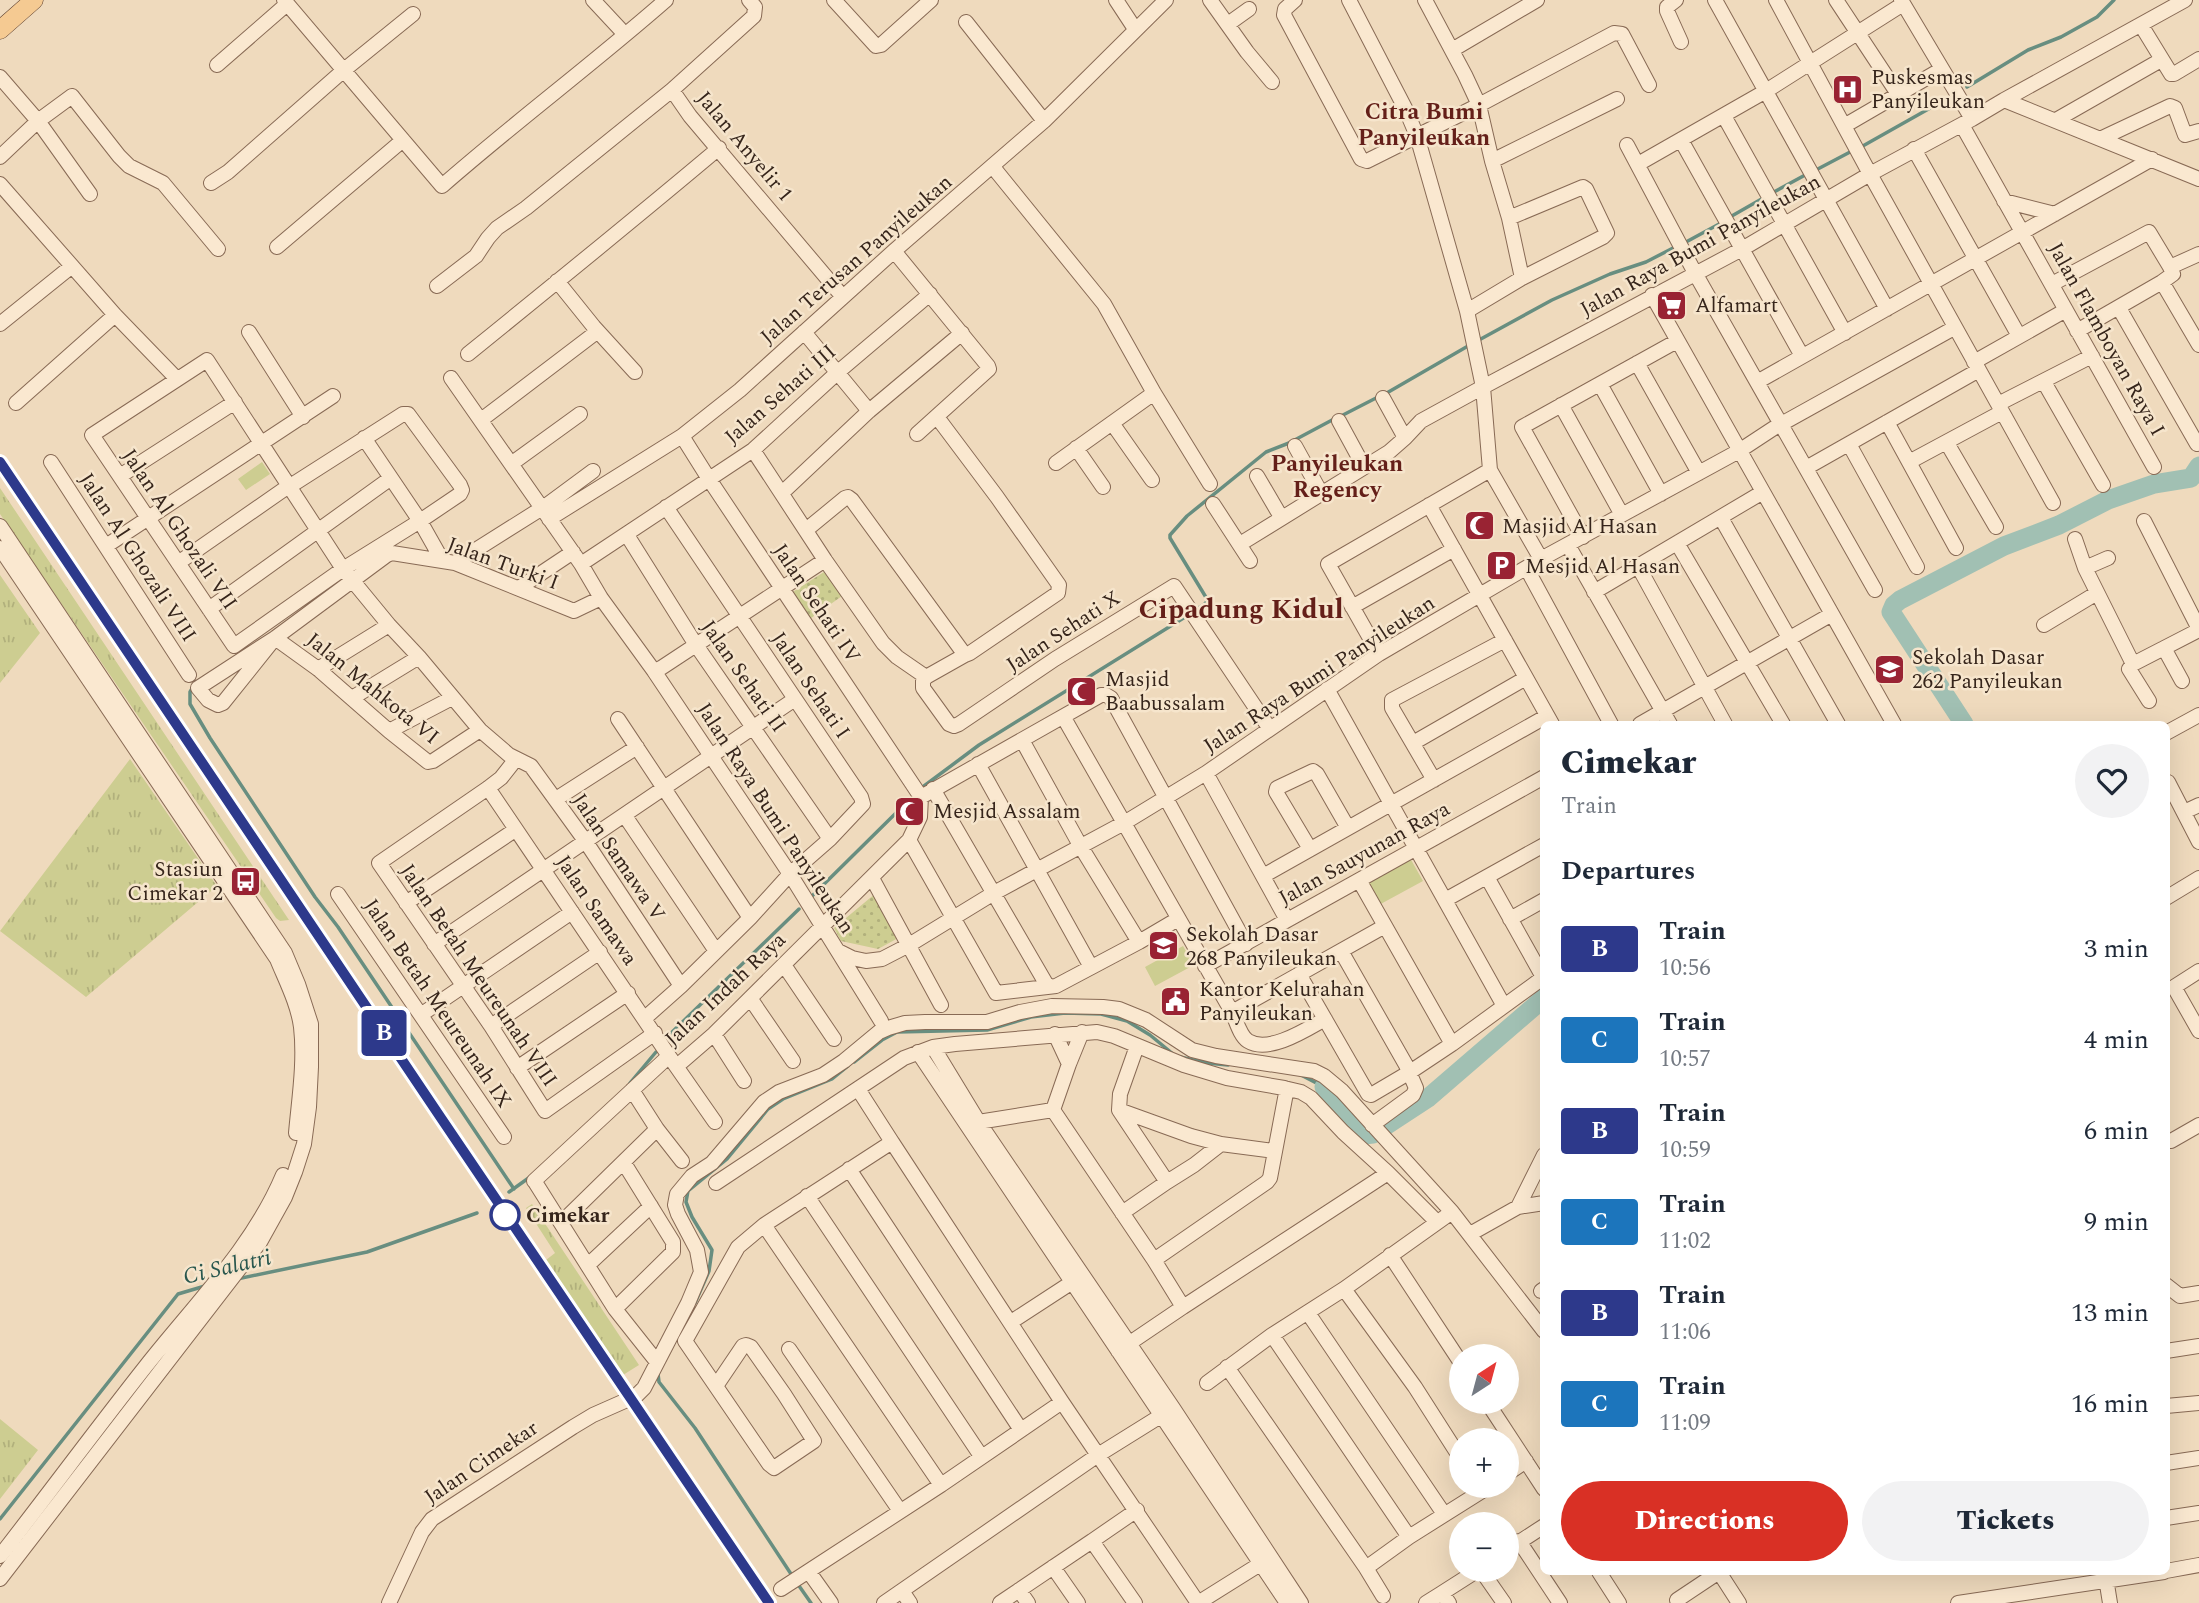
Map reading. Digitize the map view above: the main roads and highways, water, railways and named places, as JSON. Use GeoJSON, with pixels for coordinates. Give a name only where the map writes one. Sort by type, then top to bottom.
{"type":"FeatureCollection","features":[{"type":"Feature","properties":{"kind":"main road"},"geometry":{"type":"LineString","coordinates":[[0,30],[34,0]]}},
{"type":"Feature","properties":{"kind":"waterway"},"geometry":{"type":"LineString","coordinates":[[1967,87],[2028,50],[2061,37],[2097,17],[2114,0]]}},
{"type":"Feature","properties":{"kind":"waterway"},"geometry":{"type":"LineString","coordinates":[[1861,147],[1948,98]]}},
{"type":"Feature","properties":{"kind":"waterway"},"geometry":{"type":"LineString","coordinates":[[1814,171],[1852,151]]}},
{"type":"Feature","properties":{"kind":"waterway"},"geometry":{"type":"LineString","coordinates":[[1772,193],[1807,174]]}},
{"type":"Feature","properties":{"kind":"waterway"},"geometry":{"type":"LineString","coordinates":[[1730,217],[1765,197]]}},
{"type":"Feature","properties":{"kind":"waterway"},"geometry":{"type":"LineString","coordinates":[[1686,242],[1721,223]]}},
{"type":"Feature","properties":{"kind":"waterway"},"geometry":{"type":"LineString","coordinates":[[1479,340],[1552,300],[1610,274],[1646,262],[1675,247]]}},
{"type":"Feature","properties":{"kind":"waterway"},"geometry":{"type":"LineString","coordinates":[[1385,394],[1468,346]]}},
{"type":"Feature","properties":{"kind":"waterway"},"geometry":{"type":"LineString","coordinates":[[1341,416],[1378,397]]}},
{"type":"Feature","properties":{"kind":"waterway"},"geometry":{"type":"LineString","coordinates":[[1194,611],[1206,603],[1207,599],[1170,535],[1187,516],[1266,452],[1334,419]]}},
{"type":"Feature","properties":{"kind":"waterway"},"geometry":{"type":"LineString","coordinates":[[1962,721],[1891,612],[1894,605],[2004,546],[2059,525],[2108,500],[2154,484],[2191,478],[2199,466]]}},
{"type":"Feature","properties":{"kind":"waterway"},"geometry":{"type":"LineString","coordinates":[[924,786],[979,745],[1190,614]]}},
{"type":"Feature","properties":{"kind":"waterway"},"geometry":{"type":"LineString","coordinates":[[193,687],[190,704],[210,738],[514,1189]]}},
{"type":"Feature","properties":{"kind":"waterway"},"geometry":{"type":"LineString","coordinates":[[812,896],[898,811]]}},
{"type":"Feature","properties":{"kind":"waterway"},"geometry":{"type":"LineString","coordinates":[[668,1036],[799,909]]}},
{"type":"Feature","properties":{"kind":"waterway"},"geometry":{"type":"LineString","coordinates":[[1324,1087],[1364,1135],[1373,1134],[1428,1098],[1540,1001]]}},
{"type":"Feature","properties":{"kind":"waterway"},"geometry":{"type":"LineString","coordinates":[[854,1062],[897,1032],[987,1030],[1031,1017],[1065,1013],[1101,1014],[1127,1021],[1173,1054]]}},
{"type":"Feature","properties":{"kind":"waterway"},"geometry":{"type":"LineString","coordinates":[[630,1083],[656,1052]]}},
{"type":"Feature","properties":{"kind":"waterway"},"geometry":{"type":"LineString","coordinates":[[1180,1057],[1228,1065]]}},
{"type":"Feature","properties":{"kind":"waterway"},"geometry":{"type":"LineString","coordinates":[[695,1303],[709,1271],[712,1250],[692,1217],[686,1202],[688,1191],[727,1159],[768,1109],[783,1099],[832,1079],[848,1066]]}},
{"type":"Feature","properties":{"kind":"waterway"},"geometry":{"type":"LineString","coordinates":[[1301,1075],[1324,1087]]}},
{"type":"Feature","properties":{"kind":"waterway"},"geometry":{"type":"LineString","coordinates":[[509,1192],[530,1177]]}},
{"type":"Feature","properties":{"kind":"waterway","name":"Ci Salatri"},"geometry":{"type":"LineString","coordinates":[[237,1279],[367,1252],[477,1213]]}},
{"type":"Feature","properties":{"kind":"waterway","name":"Ci Salatri"},"geometry":{"type":"LineString","coordinates":[[0,1519],[178,1294],[205,1286]]}},
{"type":"Feature","properties":{"kind":"waterway"},"geometry":{"type":"LineString","coordinates":[[658,1374],[659,1382],[695,1428],[793,1577]]}},
{"type":"Feature","properties":{"kind":"waterway"},"geometry":{"type":"LineString","coordinates":[[797,1583],[811,1603]]}},
{"type":"Feature","properties":{"kind":"railway"},"geometry":{"type":"LineString","coordinates":[[0,462],[769,1603]]}},
{"type":"Feature","properties":{"kind":"train","name":"B"},"geometry":{"type":"LineString","coordinates":[[0,462],[769,1603]]}},
{"type":"Feature","properties":{"kind":"place","name":"Puskesmas Panyileukan"},"geometry":{"type":"Point","coordinates":[1848,89]}},
{"type":"Feature","properties":{"kind":"place","name":"Alfamart"},"geometry":{"type":"Point","coordinates":[1672,305]}},
{"type":"Feature","properties":{"kind":"place","name":"Masjid Al Hasan"},"geometry":{"type":"Point","coordinates":[1479,526]}},
{"type":"Feature","properties":{"kind":"place","name":"Mesjid Al Hasan"},"geometry":{"type":"Point","coordinates":[1502,566]}},
{"type":"Feature","properties":{"kind":"place","name":"Sekolah Dasar 262 Panyileukan"},"geometry":{"type":"Point","coordinates":[1889,669]}},
{"type":"Feature","properties":{"kind":"place","name":"Masjid Baabussalam"},"geometry":{"type":"Point","coordinates":[1082,691]}},
{"type":"Feature","properties":{"kind":"place","name":"Mesjid Assalam"},"geometry":{"type":"Point","coordinates":[910,811]}},
{"type":"Feature","properties":{"kind":"place","name":"Stasiun Cimekar 2"},"geometry":{"type":"Point","coordinates":[246,881]}},
{"type":"Feature","properties":{"kind":"place","name":"Sekolah Dasar 268 Panyileukan"},"geometry":{"type":"Point","coordinates":[1163,946]}},
{"type":"Feature","properties":{"kind":"place","name":"Kantor Kelurahan Panyileukan"},"geometry":{"type":"Point","coordinates":[1176,1001]}},
{"type":"Feature","properties":{"kind":"place","name":"Cimekar"},"geometry":{"type":"Point","coordinates":[505,1215]}},
{"type":"Feature","properties":{"kind":"district","name":"Citra Bumi Panyileukan"},"geometry":{"type":"Point","coordinates":[1424,124]}},
{"type":"Feature","properties":{"kind":"district","name":"Panyileukan Regency"},"geometry":{"type":"Point","coordinates":[1337,476]}},
{"type":"Feature","properties":{"kind":"district","name":"Cipadung Kidul"},"geometry":{"type":"Point","coordinates":[1241,608]}}]}
